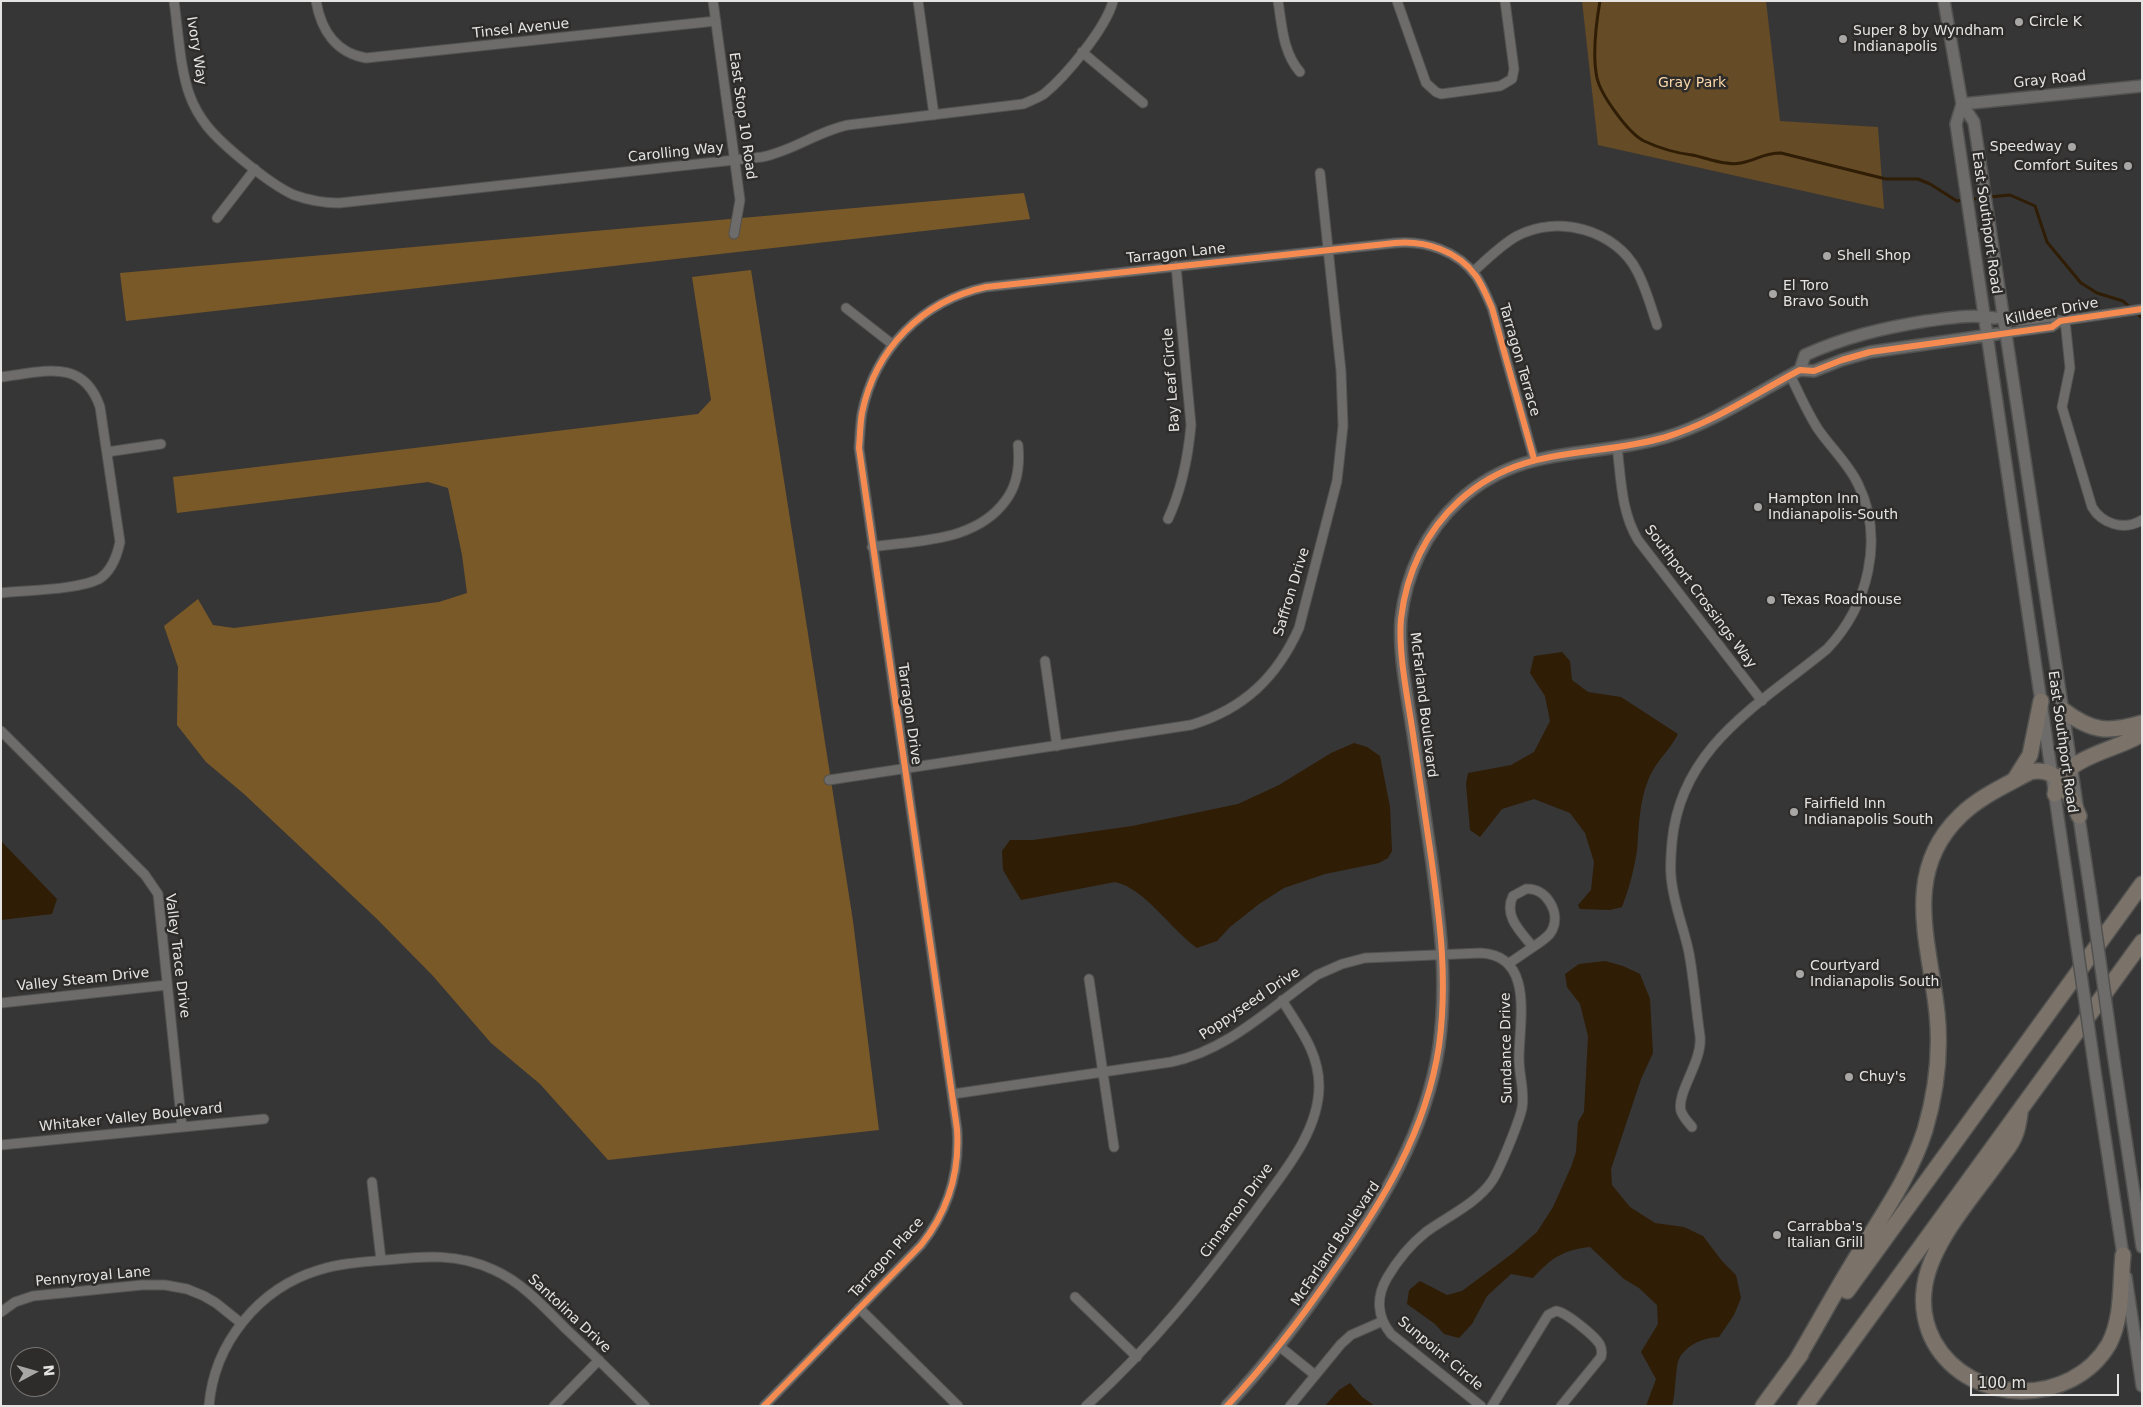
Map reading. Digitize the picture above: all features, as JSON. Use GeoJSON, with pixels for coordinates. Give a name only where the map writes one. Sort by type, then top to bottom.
{"type":"FeatureCollection","features":[{"type":"Feature","properties":{"kind":"highway"},"geometry":{"type":"LineString","coordinates":[[2014,781],[2030,756],[2041,701]]}},
{"type":"Feature","properties":{"kind":"highway"},"geometry":{"type":"LineString","coordinates":[[2063,710],[2078,722],[2095,729],[2107,730],[2142,723]]}},
{"type":"Feature","properties":{"kind":"highway"},"geometry":{"type":"LineString","coordinates":[[2055,783],[2072,766],[2142,734]]}},
{"type":"Feature","properties":{"kind":"highway"},"geometry":{"type":"LineString","coordinates":[[1796,1361],[1860,1251],[1899,1190],[1914,1158],[1924,1130],[1933,1096],[1938,1047],[1937,1014],[1923,912],[1924,885],[1929,862],[1941,840],[1959,816],[1974,804],[2030,772],[2039,770],[2069,795],[2079,816]]}},
{"type":"Feature","properties":{"kind":"highway"},"geometry":{"type":"LineString","coordinates":[[1763,1406],[2142,884]]}},
{"type":"Feature","properties":{"kind":"highway"},"geometry":{"type":"LineString","coordinates":[[1805,1406],[2142,942]]}},
{"type":"Feature","properties":{"kind":"highway"},"geometry":{"type":"LineString","coordinates":[[2022,1106],[2015,1136],[1941,1241],[1930,1266],[1923,1301],[1929,1333],[1941,1355],[1965,1379],[1985,1391],[1998,1395],[2040,1396],[2076,1381],[2096,1363],[2109,1344],[2119,1311],[2123,1255]]}},
{"type":"Feature","properties":{"kind":"main road","name":"East Southport Road"},"geometry":{"type":"LineString","coordinates":[[1944,1],[1962,104],[1974,122],[1990,227],[1994,318],[2041,701],[2055,783],[2073,919],[2142,1386]]}},
{"type":"Feature","properties":{"kind":"main road","name":"Gray Road"},"geometry":{"type":"LineString","coordinates":[[1962,104],[2142,86]]}},
{"type":"Feature","properties":{"kind":"main road","name":"East Southport Road"},"geometry":{"type":"LineString","coordinates":[[1962,104],[1956,124],[1971,223],[1994,318],[2063,710],[2142,1247]]}},
{"type":"Feature","properties":{"kind":"main road","name":"McFarland Boulevard"},"geometry":{"type":"LineString","coordinates":[[1795,372],[1805,355],[1858,334],[1887,327],[1971,315],[1994,318]]}},
{"type":"Feature","properties":{"kind":"main road","name":"McFarland Boulevard"},"geometry":{"type":"LineString","coordinates":[[1227,1406],[1279,1346],[1310,1306],[1376,1212],[1392,1184],[1412,1138],[1430,1086],[1442,1028],[1444,1000],[1443,954],[1441,928],[1402,655],[1400,628],[1409,578],[1420,553],[1445,515],[1486,480],[1512,467],[1534,459],[1650,441],[1689,428],[1795,372],[1814,371],[1870,352],[1997,334]]}},
{"type":"Feature","properties":{"kind":"street","name":"Ivory Way"},"geometry":{"type":"LineString","coordinates":[[174,1],[187,86],[197,112],[216,137],[255,169]]}},
{"type":"Feature","properties":{"kind":"street","name":"Tinsel Avenue"},"geometry":{"type":"LineString","coordinates":[[316,1],[321,23],[334,42],[351,54],[374,58],[716,21]]}},
{"type":"Feature","properties":{"kind":"street","name":"East Stop 10 Road"},"geometry":{"type":"LineString","coordinates":[[713,1],[740,200],[734,234]]}},
{"type":"Feature","properties":{"kind":"street"},"geometry":{"type":"LineString","coordinates":[[918,1],[934,115]]}},
{"type":"Feature","properties":{"kind":"street","name":"Carolling Way"},"geometry":{"type":"LineString","coordinates":[[255,169],[272,182],[293,194],[320,202],[339,203],[735,160],[777,153],[845,125],[1014,106],[1032,101],[1051,88],[1082,52],[1104,24],[1113,1]]}},
{"type":"Feature","properties":{"kind":"street"},"geometry":{"type":"LineString","coordinates":[[1278,1],[1286,47],[1300,72]]}},
{"type":"Feature","properties":{"kind":"street"},"geometry":{"type":"LineString","coordinates":[[1397,1],[1423,76],[1431,88],[1441,94],[1504,85],[1512,78],[1514,64],[1505,1]]}},
{"type":"Feature","properties":{"kind":"street"},"geometry":{"type":"LineString","coordinates":[[1082,52],[1143,103]]}},
{"type":"Feature","properties":{"kind":"street"},"geometry":{"type":"LineString","coordinates":[[217,218],[255,169]]}},
{"type":"Feature","properties":{"kind":"street","name":"Saffron Drive"},"geometry":{"type":"LineString","coordinates":[[829,780],[1173,729],[1212,718],[1233,707],[1258,688],[1280,664],[1299,628],[1330,508],[1341,449],[1342,376],[1320,173]]}},
{"type":"Feature","properties":{"kind":"street"},"geometry":{"type":"LineString","coordinates":[[1472,272],[1506,243],[1530,231],[1562,226],[1589,231],[1609,241],[1629,259],[1645,286],[1657,325]]}},
{"type":"Feature","properties":{"kind":"street","name":"Tarragon Lane"},"geometry":{"type":"LineString","coordinates":[[892,344],[904,330],[926,312],[946,300],[972,290],[1000,285],[1400,242],[1419,243],[1446,252],[1472,272]]}},
{"type":"Feature","properties":{"kind":"street","name":"Bay Leaf Circle"},"geometry":{"type":"LineString","coordinates":[[1168,519],[1178,498],[1184,475],[1191,425],[1176,266]]}},
{"type":"Feature","properties":{"kind":"street","name":"Tarragon Terrace"},"geometry":{"type":"LineString","coordinates":[[1472,272],[1482,285],[1492,308],[1534,459]]}},
{"type":"Feature","properties":{"kind":"street"},"geometry":{"type":"LineString","coordinates":[[846,308],[892,344]]}},
{"type":"Feature","properties":{"kind":"street","name":"Killdeer Drive"},"geometry":{"type":"LineString","coordinates":[[1997,334],[2052,327],[2063,321],[2142,309]]}},
{"type":"Feature","properties":{"kind":"street","name":"Killdeer Drive"},"geometry":{"type":"LineString","coordinates":[[1994,318],[2020,320],[2051,317],[2063,321]]}},
{"type":"Feature","properties":{"kind":"street"},"geometry":{"type":"LineString","coordinates":[[2063,321],[2070,368],[2062,408],[2092,506],[2101,517],[2112,524],[2126,526],[2142,520]]}},
{"type":"Feature","properties":{"kind":"street","name":"Tarragon Drive"},"geometry":{"type":"LineString","coordinates":[[892,344],[870,384],[860,425],[861,465],[952,1094]]}},
{"type":"Feature","properties":{"kind":"street"},"geometry":{"type":"LineString","coordinates":[[1,376],[57,370],[82,377],[95,390],[100,407],[120,542],[117,557],[100,578],[81,584],[1,592]]}},
{"type":"Feature","properties":{"kind":"street"},"geometry":{"type":"LineString","coordinates":[[1692,1127],[1681,1113],[1680,1103],[1698,1059],[1700,1039],[1688,953],[1673,894],[1671,876],[1673,830],[1679,804],[1697,766],[1710,748],[1729,728],[1837,639],[1850,621],[1862,596],[1869,570],[1870,529],[1859,485],[1845,461],[1819,430],[1795,372]]}},
{"type":"Feature","properties":{"kind":"street"},"geometry":{"type":"LineString","coordinates":[[107,452],[161,444]]}},
{"type":"Feature","properties":{"kind":"street"},"geometry":{"type":"LineString","coordinates":[[872,547],[962,533],[979,526],[990,518],[1004,503],[1014,485],[1019,463],[1018,445]]}},
{"type":"Feature","properties":{"kind":"street","name":"Southport Crossings Way"},"geometry":{"type":"LineString","coordinates":[[1617,446],[1625,509],[1630,527],[1762,701]]}},
{"type":"Feature","properties":{"kind":"street"},"geometry":{"type":"LineString","coordinates":[[1045,661],[1057,746]]}},
{"type":"Feature","properties":{"kind":"street","name":"Valley Trace Drive"},"geometry":{"type":"LineString","coordinates":[[1,731],[145,876],[158,894],[182,1127]]}},
{"type":"Feature","properties":{"kind":"street"},"geometry":{"type":"LineString","coordinates":[[1443,954],[1484,953],[1500,958],[1508,964],[1533,947],[1548,936],[1553,929],[1555,920],[1553,909],[1542,892],[1530,888],[1514,895],[1509,909],[1515,924],[1533,947]]}},
{"type":"Feature","properties":{"kind":"street","name":"Poppyseed Drive"},"geometry":{"type":"LineString","coordinates":[[952,1094],[1179,1061],[1207,1051],[1227,1040],[1317,975],[1347,962],[1374,958],[1443,954]]}},
{"type":"Feature","properties":{"kind":"street","name":"Sundance Drive"},"geometry":{"type":"LineString","coordinates":[[1383,1321],[1380,1311],[1380,1300],[1381,1290],[1387,1278],[1419,1238],[1473,1200],[1489,1184],[1499,1168],[1520,1115],[1522,1097],[1519,1060],[1520,987],[1515,973],[1508,964]]}},
{"type":"Feature","properties":{"kind":"street"},"geometry":{"type":"LineString","coordinates":[[1089,979],[1114,1146]]}},
{"type":"Feature","properties":{"kind":"street","name":"Valley Steam Drive"},"geometry":{"type":"LineString","coordinates":[[1,1003],[167,985]]}},
{"type":"Feature","properties":{"kind":"street","name":"Cinnamon Drive"},"geometry":{"type":"LineString","coordinates":[[1086,1406],[1137,1357],[1183,1306],[1215,1266],[1286,1168],[1305,1137],[1318,1099],[1317,1066],[1308,1040],[1282,1000]]}},
{"type":"Feature","properties":{"kind":"street","name":"Tarragon Place"},"geometry":{"type":"LineString","coordinates":[[764,1406],[923,1242],[936,1223],[948,1198],[958,1163],[959,1145],[952,1094]]}},
{"type":"Feature","properties":{"kind":"street","name":"Whitaker Valley Boulevard"},"geometry":{"type":"LineString","coordinates":[[1,1145],[264,1119]]}},
{"type":"Feature","properties":{"kind":"street"},"geometry":{"type":"LineString","coordinates":[[372,1182],[380,1260]]}},
{"type":"Feature","properties":{"kind":"street","name":"Santolina Drive"},"geometry":{"type":"LineString","coordinates":[[209,1406],[217,1368],[226,1347],[241,1324],[273,1293],[301,1277],[331,1267],[380,1260],[436,1256],[468,1260],[510,1278],[529,1292],[645,1406]]}},
{"type":"Feature","properties":{"kind":"street","name":"Pennyroyal Lane"},"geometry":{"type":"LineString","coordinates":[[1,1312],[15,1302],[33,1296],[160,1285],[183,1288],[204,1296],[241,1324]]}},
{"type":"Feature","properties":{"kind":"street"},"geometry":{"type":"LineString","coordinates":[[1074,1298],[1137,1357]]}},
{"type":"Feature","properties":{"kind":"street"},"geometry":{"type":"LineString","coordinates":[[859,1308],[958,1406]]}},
{"type":"Feature","properties":{"kind":"street","name":"Sunpoint Circle"},"geometry":{"type":"LineString","coordinates":[[1492,1406],[1548,1315],[1556,1311],[1564,1313],[1598,1342],[1602,1353],[1561,1406]]}},
{"type":"Feature","properties":{"kind":"street"},"geometry":{"type":"LineString","coordinates":[[1290,1406],[1347,1338],[1383,1321]]}},
{"type":"Feature","properties":{"kind":"street","name":"Sunpoint Circle"},"geometry":{"type":"LineString","coordinates":[[1383,1321],[1386,1328],[1396,1339],[1481,1406]]}},
{"type":"Feature","properties":{"kind":"street"},"geometry":{"type":"LineString","coordinates":[[1279,1346],[1315,1375]]}},
{"type":"Feature","properties":{"kind":"street"},"geometry":{"type":"LineString","coordinates":[[554,1406],[599,1360]]}},
{"type":"Feature","properties":{"kind":"green space","name":"Gray Park"},"geometry":{"type":"Polygon","coordinates":[[[1582,1],[1766,1],[1780,121],[1878,127],[1884,209],[1598,145],[1582,1]]]}},
{"type":"Feature","properties":{"kind":"shaded area"},"geometry":{"type":"Polygon","coordinates":[[[1024,193],[1030,219],[126,321],[120,273],[1024,193]]]}},
{"type":"Feature","properties":{"kind":"shaded area"},"geometry":{"type":"Polygon","coordinates":[[[751,270],[853,921],[879,1130],[608,1160],[540,1084],[491,1043],[433,976],[377,919],[244,794],[206,762],[177,725],[178,667],[164,626],[198,599],[213,625],[234,628],[439,602],[467,593],[462,555],[448,488],[428,482],[177,513],[173,477],[698,414],[711,400],[692,277],[751,270]]]}},
{"type":"Feature","properties":{"kind":"shaded area"},"geometry":{"type":"Polygon","coordinates":[[[1562,652],[1570,661],[1572,680],[1588,692],[1621,697],[1678,734],[1655,766],[1649,778],[1641,805],[1637,851],[1629,886],[1622,907],[1610,910],[1580,909],[1578,905],[1591,890],[1594,862],[1585,833],[1570,813],[1534,799],[1502,809],[1480,837],[1470,830],[1466,784],[1468,773],[1511,765],[1534,752],[1550,721],[1545,696],[1530,673],[1534,656],[1562,652]]]}},
{"type":"Feature","properties":{"kind":"shaded area"},"geometry":{"type":"Polygon","coordinates":[[[1354,743],[1367,747],[1380,756],[1390,807],[1392,851],[1388,858],[1379,863],[1325,874],[1284,888],[1259,904],[1230,927],[1217,941],[1197,948],[1148,901],[1126,886],[1115,882],[1021,900],[1003,870],[1002,851],[1010,840],[1033,840],[1132,826],[1238,804],[1279,785],[1331,753],[1354,743]]]}},
{"type":"Feature","properties":{"kind":"shaded area"},"geometry":{"type":"Polygon","coordinates":[[[1,841],[57,899],[52,914],[1,920],[1,841]]]}},
{"type":"Feature","properties":{"kind":"shaded area"},"geometry":{"type":"Polygon","coordinates":[[[1605,961],[1623,966],[1640,974],[1650,999],[1653,1053],[1641,1079],[1611,1169],[1612,1185],[1630,1207],[1655,1223],[1684,1227],[1703,1236],[1722,1261],[1736,1275],[1741,1298],[1734,1315],[1719,1337],[1696,1343],[1682,1354],[1677,1368],[1672,1406],[1646,1406],[1656,1379],[1641,1352],[1658,1324],[1657,1305],[1639,1288],[1624,1279],[1590,1247],[1572,1250],[1558,1256],[1533,1278],[1511,1274],[1487,1296],[1472,1324],[1459,1338],[1444,1334],[1435,1324],[1407,1304],[1409,1290],[1420,1281],[1447,1295],[1462,1291],[1513,1253],[1537,1232],[1553,1207],[1576,1152],[1578,1122],[1584,1112],[1588,1036],[1580,1004],[1567,987],[1565,974],[1579,964],[1605,961]]]}},
{"type":"Feature","properties":{"kind":"shaded area"},"geometry":{"type":"Polygon","coordinates":[[[1350,1383],[1362,1397],[1375,1406],[1325,1406],[1339,1390],[1350,1383]]]}},
{"type":"Feature","properties":{"kind":"waterway"},"geometry":{"type":"LineString","coordinates":[[1600,1],[1595,49],[1597,78],[1616,113],[1630,130],[1644,141],[1674,152],[1735,164],[1769,154],[1781,153],[1886,179],[1918,179],[1930,184],[1957,201],[1983,198]]}},
{"type":"Feature","properties":{"kind":"waterway"},"geometry":{"type":"LineString","coordinates":[[1989,197],[2010,195],[2035,206],[2047,242],[2081,283],[2097,293],[2123,301],[2142,318]]}},
{"type":"Feature","properties":{"kind":"cycle path"},"geometry":{"type":"LineString","coordinates":[[764,1406],[921,1245],[945,1205],[954,1176],[956,1160],[957,1129],[859,448],[862,413],[868,390],[878,368],[890,349],[905,331],[922,316],[941,304],[963,294],[986,287],[1395,243],[1418,243],[1440,249],[1460,260],[1469,267],[1481,284],[1492,308],[1534,459]]}},
{"type":"Feature","properties":{"kind":"cycle path"},"geometry":{"type":"LineString","coordinates":[[1227,1406],[1256,1374],[1296,1324],[1351,1246],[1385,1193],[1413,1137],[1433,1078],[1442,1021],[1442,951],[1431,856],[1404,676],[1400,632],[1404,602],[1413,569],[1437,525],[1460,500],[1484,482],[1508,469],[1558,455],[1638,444],[1666,437],[1701,424],[1800,370],[1814,371],[1870,352],[2052,327],[2060,321],[2142,309]]}},
{"type":"Feature","properties":{"kind":"place","name":"Circle K"},"geometry":{"type":"Point","coordinates":[2019,22]}},
{"type":"Feature","properties":{"kind":"place","name":"Super 8 by Wyndham Indianapolis"},"geometry":{"type":"Point","coordinates":[1843,39]}},
{"type":"Feature","properties":{"kind":"place","name":"Speedway"},"geometry":{"type":"Point","coordinates":[2072,147]}},
{"type":"Feature","properties":{"kind":"place","name":"Comfort Suites"},"geometry":{"type":"Point","coordinates":[2128,166]}},
{"type":"Feature","properties":{"kind":"place","name":"Shell Shop"},"geometry":{"type":"Point","coordinates":[1827,256]}},
{"type":"Feature","properties":{"kind":"place","name":"El Toro Bravo South"},"geometry":{"type":"Point","coordinates":[1773,294]}},
{"type":"Feature","properties":{"kind":"place","name":"Hampton Inn Indianapolis-South"},"geometry":{"type":"Point","coordinates":[1758,507]}},
{"type":"Feature","properties":{"kind":"place","name":"Texas Roadhouse"},"geometry":{"type":"Point","coordinates":[1771,600]}},
{"type":"Feature","properties":{"kind":"place","name":"Fairfield Inn Indianapolis South"},"geometry":{"type":"Point","coordinates":[1794,812]}},
{"type":"Feature","properties":{"kind":"place","name":"Courtyard Indianapolis South"},"geometry":{"type":"Point","coordinates":[1800,974]}},
{"type":"Feature","properties":{"kind":"place","name":"Chuy's"},"geometry":{"type":"Point","coordinates":[1849,1077]}},
{"type":"Feature","properties":{"kind":"place","name":"Carrabba's Italian Grill"},"geometry":{"type":"Point","coordinates":[1777,1235]}}]}
